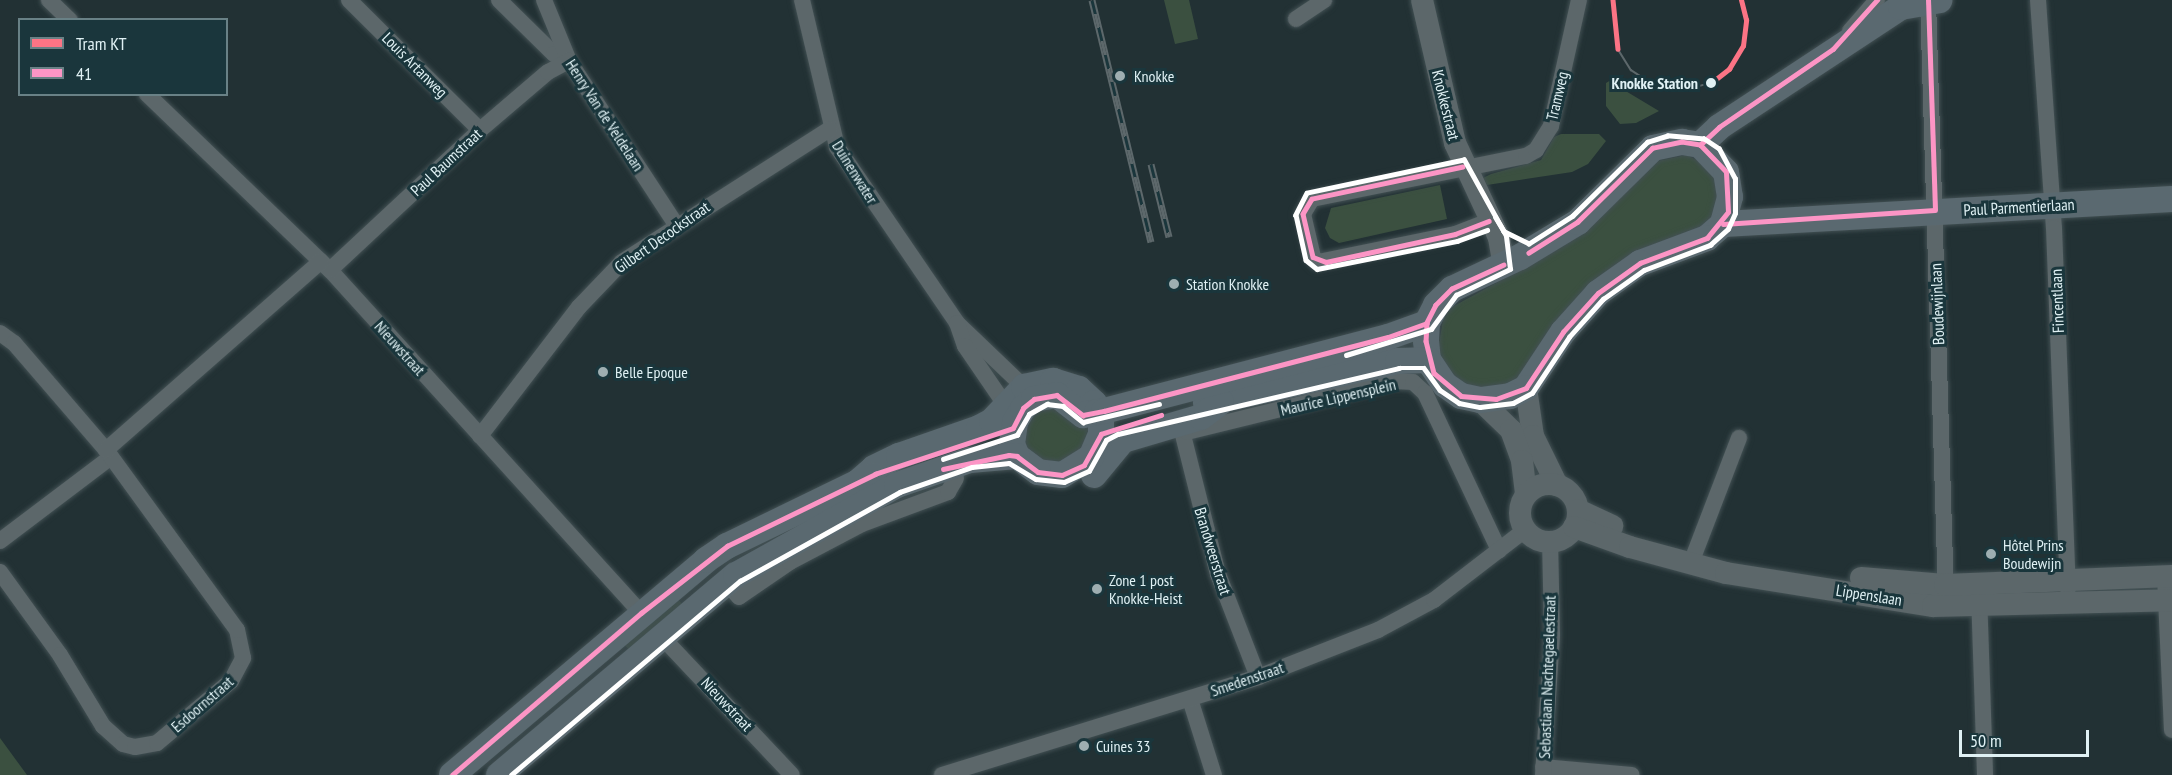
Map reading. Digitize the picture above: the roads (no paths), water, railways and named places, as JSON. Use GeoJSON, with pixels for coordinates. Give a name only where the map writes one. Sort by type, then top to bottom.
{"type":"FeatureCollection","features":[{"type":"Feature","properties":{"kind":"main road","name":"Knokkestraat"},"geometry":{"type":"LineString","coordinates":[[1422,0],[1463,167],[1494,230],[1504,265]]}},
{"type":"Feature","properties":{"kind":"main road"},"geometry":{"type":"LineString","coordinates":[[1700,145],[1707,135],[1901,7],[1928,0],[1939,0]]}},
{"type":"Feature","properties":{"kind":"main road"},"geometry":{"type":"LineString","coordinates":[[1669,142],[1700,145],[1726,172],[1730,197],[1723,224],[1707,238],[1640,263],[1598,293],[1563,332],[1526,388],[1510,396],[1480,400],[1461,396],[1445,385],[1428,360],[1427,323],[1436,304],[1452,289],[1529,253],[1578,222],[1653,148],[1669,142]]}},
{"type":"Feature","properties":{"kind":"main road","name":"Paul Parmentierlaan"},"geometry":{"type":"LineString","coordinates":[[1723,224],[1935,210],[2172,199]]}},
{"type":"Feature","properties":{"kind":"main road"},"geometry":{"type":"LineString","coordinates":[[1494,230],[1529,253]]}},
{"type":"Feature","properties":{"kind":"main road"},"geometry":{"type":"LineString","coordinates":[[452,775],[641,613],[727,546],[866,490],[1012,419],[1023,408],[1046,396],[1067,399],[1083,415],[1127,424],[1219,391],[1427,323]]}},
{"type":"Feature","properties":{"kind":"main road"},"geometry":{"type":"LineString","coordinates":[[866,490],[956,478],[996,469],[1031,485],[1067,489],[1090,478],[1102,420],[1103,399],[1184,379],[1219,391],[1371,366],[1428,360]]}},
{"type":"Feature","properties":{"kind":"main road"},"geometry":{"type":"LineString","coordinates":[[1017,456],[1012,419],[1024,387],[1053,381],[1102,420],[1181,428],[1201,417],[1219,391]]}},
{"type":"Feature","properties":{"kind":"main road"},"geometry":{"type":"LineString","coordinates":[[1480,400],[1511,430],[1522,460],[1526,494],[1520,511],[1525,530],[1540,541],[1550,542],[1564,538],[1576,519],[1570,494],[1557,485],[1533,436],[1526,388]]}},
{"type":"Feature","properties":{"kind":"main road"},"geometry":{"type":"LineString","coordinates":[[499,775],[660,635],[726,582],[866,490],[897,485],[970,460],[1017,456],[1038,472],[1062,476],[1084,465],[1102,420]]}},
{"type":"Feature","properties":{"kind":"main road"},"geometry":{"type":"LineString","coordinates":[[1526,494],[1535,487],[1557,485]]}},
{"type":"Feature","properties":{"kind":"main road","name":"Lippenslaan"},"geometry":{"type":"LineString","coordinates":[[1576,519],[1693,556],[1726,573],[1946,596],[1979,595],[2070,603],[2169,600]]}},
{"type":"Feature","properties":{"kind":"main road","name":"Lippenslaan"},"geometry":{"type":"LineString","coordinates":[[1979,595],[2068,580],[2168,576]]}},
{"type":"Feature","properties":{"kind":"street"},"geometry":{"type":"LineString","coordinates":[[49,0],[68,18]]}},
{"type":"Feature","properties":{"kind":"street","name":"Louis Artanweg"},"geometry":{"type":"LineString","coordinates":[[349,0],[480,130]]}},
{"type":"Feature","properties":{"kind":"street"},"geometry":{"type":"LineString","coordinates":[[499,0],[554,54],[568,61]]}},
{"type":"Feature","properties":{"kind":"street","name":"Henry Van de Veldelaan"},"geometry":{"type":"LineString","coordinates":[[544,0],[568,61],[678,226]]}},
{"type":"Feature","properties":{"kind":"street","name":"Duinenwater"},"geometry":{"type":"LineString","coordinates":[[802,0],[830,129],[848,165],[957,323],[1024,387]]}},
{"type":"Feature","properties":{"kind":"street"},"geometry":{"type":"LineString","coordinates":[[1296,19],[1324,0]]}},
{"type":"Feature","properties":{"kind":"street","name":"Tramweg"},"geometry":{"type":"LineString","coordinates":[[1463,167],[1526,156],[1544,140],[1579,0]]}},
{"type":"Feature","properties":{"kind":"street"},"geometry":{"type":"LineString","coordinates":[[1833,50],[1877,0]]}},
{"type":"Feature","properties":{"kind":"street","name":"Boudewijnlaan"},"geometry":{"type":"LineString","coordinates":[[1928,0],[1946,596]]}},
{"type":"Feature","properties":{"kind":"street","name":"Fincentlaan"},"geometry":{"type":"LineString","coordinates":[[2038,0],[2053,206],[2070,603]]}},
{"type":"Feature","properties":{"kind":"street","name":"Paul Baumstraat"},"geometry":{"type":"LineString","coordinates":[[326,265],[548,72],[568,61]]}},
{"type":"Feature","properties":{"kind":"street","name":"Nieuwstraat"},"geometry":{"type":"LineString","coordinates":[[149,96],[326,265],[641,613]]}},
{"type":"Feature","properties":{"kind":"street","name":"Gilbert Decockstraat"},"geometry":{"type":"LineString","coordinates":[[480,436],[579,307],[622,262],[830,129]]}},
{"type":"Feature","properties":{"kind":"street"},"geometry":{"type":"LineString","coordinates":[[1463,167],[1312,199],[1303,214],[1312,257],[1326,262],[1455,234],[1494,230]]}},
{"type":"Feature","properties":{"kind":"street"},"geometry":{"type":"LineString","coordinates":[[0,541],[109,454],[326,265]]}},
{"type":"Feature","properties":{"kind":"street","name":"Duinenwater"},"geometry":{"type":"LineString","coordinates":[[957,323],[965,346],[1012,419]]}},
{"type":"Feature","properties":{"kind":"street","name":"Esdoornstraat"},"geometry":{"type":"LineString","coordinates":[[0,333],[14,343],[109,454],[237,630],[243,658],[231,681],[157,743],[135,747],[123,744],[103,726],[60,655],[0,572]]}},
{"type":"Feature","properties":{"kind":"street","name":"Maurice Lippensplein"},"geometry":{"type":"LineString","coordinates":[[1181,428],[1394,381],[1413,382],[1425,393],[1499,550]]}},
{"type":"Feature","properties":{"kind":"street","name":"Brandweerstraat"},"geometry":{"type":"LineString","coordinates":[[1181,428],[1218,573],[1258,677]]}},
{"type":"Feature","properties":{"kind":"street"},"geometry":{"type":"LineString","coordinates":[[1693,556],[1739,438]]}},
{"type":"Feature","properties":{"kind":"street"},"geometry":{"type":"LineString","coordinates":[[726,582],[739,597],[790,562],[862,524],[948,492],[956,478]]}},
{"type":"Feature","properties":{"kind":"street","name":"Smedenstraat"},"geometry":{"type":"LineString","coordinates":[[942,775],[979,768],[1258,677],[1409,616],[1525,530]]}},
{"type":"Feature","properties":{"kind":"street","name":"Sebastiaan Nachtegaelestraat"},"geometry":{"type":"LineString","coordinates":[[1543,771],[1552,634],[1550,542]]}},
{"type":"Feature","properties":{"kind":"street"},"geometry":{"type":"LineString","coordinates":[[2168,576],[2172,730]]}},
{"type":"Feature","properties":{"kind":"street"},"geometry":{"type":"LineString","coordinates":[[1979,595],[1985,775]]}},
{"type":"Feature","properties":{"kind":"street","name":"Nieuwstraat"},"geometry":{"type":"LineString","coordinates":[[660,635],[792,775]]}},
{"type":"Feature","properties":{"kind":"street"},"geometry":{"type":"LineString","coordinates":[[1190,699],[1214,775]]}},
{"type":"Feature","properties":{"kind":"street"},"geometry":{"type":"LineString","coordinates":[[1543,771],[1632,775]]}},
{"type":"Feature","properties":{"kind":"tram line","name":"KT"},"geometry":{"type":"LineString","coordinates":[[1613,0],[1618,49]]}},
{"type":"Feature","properties":{"kind":"tram line","name":"KT"},"geometry":{"type":"LineString","coordinates":[[1711,83],[1729,69],[1743,46],[1746,20],[1741,0]]}},
{"type":"Feature","properties":{"kind":"tram line"},"geometry":{"type":"LineString","coordinates":[[1618,49],[1631,70],[1657,87],[1683,90],[1711,83]]}},
{"type":"Feature","properties":{"kind":"railway"},"geometry":{"type":"LineString","coordinates":[[1092,0],[1151,242]]}},
{"type":"Feature","properties":{"kind":"railway"},"geometry":{"type":"LineString","coordinates":[[1151,164],[1169,237]]}},
{"type":"Feature","properties":{"kind":"place","name":"Knokke"},"geometry":{"type":"Point","coordinates":[1120,76]}},
{"type":"Feature","properties":{"kind":"place","name":"Knokke Station"},"geometry":{"type":"Point","coordinates":[1711,83]}},
{"type":"Feature","properties":{"kind":"place","name":"Station Knokke"},"geometry":{"type":"Point","coordinates":[1174,284]}},
{"type":"Feature","properties":{"kind":"place","name":"Belle Epoque"},"geometry":{"type":"Point","coordinates":[603,372]}},
{"type":"Feature","properties":{"kind":"place","name":"Hôtel Prins Boudewijn"},"geometry":{"type":"Point","coordinates":[1991,554]}},
{"type":"Feature","properties":{"kind":"place","name":"Zone 1 post Knokke-Heist"},"geometry":{"type":"Point","coordinates":[1097,589]}},
{"type":"Feature","properties":{"kind":"place","name":"Cuines 33"},"geometry":{"type":"Point","coordinates":[1084,746]}}]}
